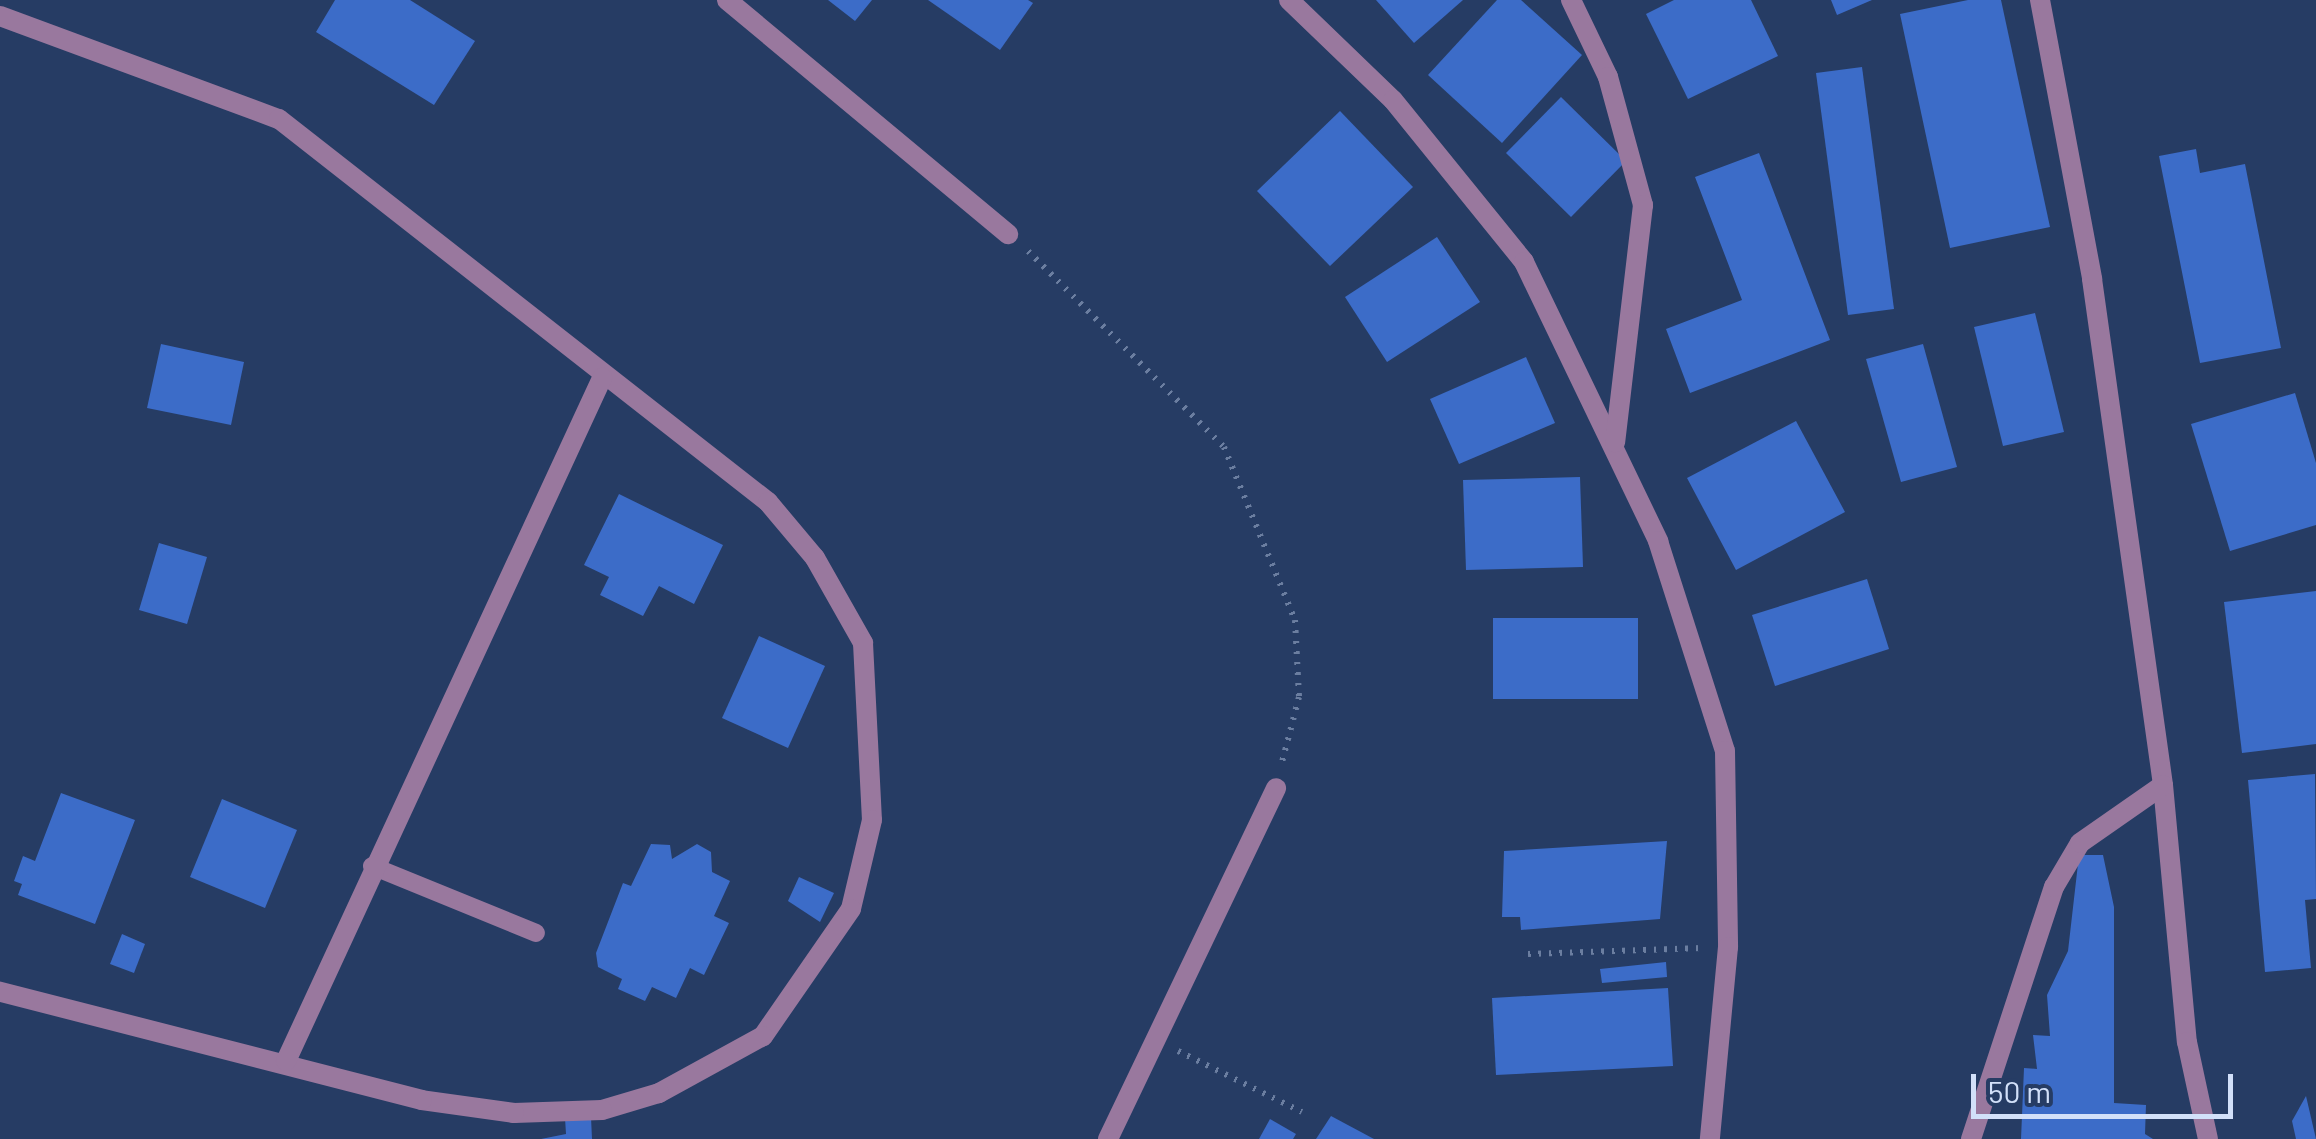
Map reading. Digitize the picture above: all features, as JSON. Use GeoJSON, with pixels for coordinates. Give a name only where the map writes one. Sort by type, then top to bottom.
{"type":"FeatureCollection","features":[{"type":"Feature","properties":{"kind":"street"},"geometry":{"type":"LineString","coordinates":[[727,0],[1008,234]]}},
{"type":"Feature","properties":{"kind":"street"},"geometry":{"type":"LineString","coordinates":[[1289,0],[1393,100],[1524,262],[1658,541],[1725,752],[1728,946],[1710,1139]]}},
{"type":"Feature","properties":{"kind":"street"},"geometry":{"type":"LineString","coordinates":[[1570,0],[1608,77],[1643,205],[1614,444]]}},
{"type":"Feature","properties":{"kind":"street"},"geometry":{"type":"LineString","coordinates":[[2040,0],[2080,196],[2163,784],[2188,1042],[2208,1139]]}},
{"type":"Feature","properties":{"kind":"street"},"geometry":{"type":"LineString","coordinates":[[0,16],[279,119],[602,378],[768,502],[815,558],[863,642],[872,820],[851,909],[763,1036],[659,1093],[602,1110],[514,1113],[422,1100],[286,1061],[0,992]]}},
{"type":"Feature","properties":{"kind":"street"},"geometry":{"type":"LineString","coordinates":[[286,1061],[372,866],[602,378]]}},
{"type":"Feature","properties":{"kind":"street"},"geometry":{"type":"LineString","coordinates":[[1971,1139],[2054,887],[2080,843],[2163,784]]}},
{"type":"Feature","properties":{"kind":"street"},"geometry":{"type":"LineString","coordinates":[[1108,1139],[1159,1042],[1276,788]]}},
{"type":"Feature","properties":{"kind":"lane"},"geometry":{"type":"LineString","coordinates":[[372,866],[536,933]]}},
{"type":"Feature","properties":{"kind":"path"},"geometry":{"type":"LineString","coordinates":[[1008,234],[1076,292],[1224,447],[1295,620],[1299,697],[1276,788]]}},
{"type":"Feature","properties":{"kind":"path"},"geometry":{"type":"LineString","coordinates":[[1528,954],[1728,946]]}},
{"type":"Feature","properties":{"kind":"path"},"geometry":{"type":"LineString","coordinates":[[1159,1042],[1302,1112]]}},
{"type":"Feature","properties":{"kind":"building"},"geometry":{"type":"Polygon","coordinates":[[[335,0],[410,0],[475,41],[434,105],[316,32],[335,0]]]}},
{"type":"Feature","properties":{"kind":"building"},"geometry":{"type":"Polygon","coordinates":[[[828,0],[872,0],[855,21],[828,0]]]}},
{"type":"Feature","properties":{"kind":"building"},"geometry":{"type":"Polygon","coordinates":[[[928,0],[1028,0],[1033,3],[1000,50],[928,0]]]}},
{"type":"Feature","properties":{"kind":"building"},"geometry":{"type":"Polygon","coordinates":[[[1376,0],[1463,0],[1414,43],[1376,0]]]}},
{"type":"Feature","properties":{"kind":"building"},"geometry":{"type":"Polygon","coordinates":[[[1497,0],[1521,0],[1582,55],[1502,143],[1428,75],[1497,0]]]}},
{"type":"Feature","properties":{"kind":"building"},"geometry":{"type":"Polygon","coordinates":[[[1674,0],[1751,0],[1778,56],[1688,99],[1646,14],[1674,0]]]}},
{"type":"Feature","properties":{"kind":"building"},"geometry":{"type":"Polygon","coordinates":[[[1831,0],[1872,0],[1837,15],[1831,0]]]}},
{"type":"Feature","properties":{"kind":"building"},"geometry":{"type":"Polygon","coordinates":[[[1968,0],[2001,0],[2050,227],[1950,248],[1900,14],[1968,0]]]}},
{"type":"Feature","properties":{"kind":"building"},"geometry":{"type":"Polygon","coordinates":[[[1862,67],[1894,309],[1848,315],[1816,73],[1862,67]]]}},
{"type":"Feature","properties":{"kind":"building"},"geometry":{"type":"Polygon","coordinates":[[[1561,97],[1626,161],[1571,217],[1506,153],[1561,97]]]}},
{"type":"Feature","properties":{"kind":"building"},"geometry":{"type":"Polygon","coordinates":[[[1340,111],[1413,187],[1330,266],[1257,191],[1340,111]]]}},
{"type":"Feature","properties":{"kind":"building"},"geometry":{"type":"Polygon","coordinates":[[[2196,149],[2200,173],[2245,164],[2281,348],[2200,363],[2159,156],[2196,149]]]}},
{"type":"Feature","properties":{"kind":"building"},"geometry":{"type":"Polygon","coordinates":[[[1759,153],[1830,340],[1690,393],[1666,329],[1742,300],[1695,177],[1759,153]]]}},
{"type":"Feature","properties":{"kind":"building"},"geometry":{"type":"Polygon","coordinates":[[[1437,237],[1480,302],[1387,362],[1345,297],[1437,237]]]}},
{"type":"Feature","properties":{"kind":"building"},"geometry":{"type":"Polygon","coordinates":[[[2035,313],[2064,432],[2003,446],[1974,327],[2035,313]]]}},
{"type":"Feature","properties":{"kind":"building"},"geometry":{"type":"Polygon","coordinates":[[[161,344],[244,362],[231,425],[147,408],[161,344]]]}},
{"type":"Feature","properties":{"kind":"building"},"geometry":{"type":"Polygon","coordinates":[[[1923,344],[1957,467],[1901,482],[1866,359],[1923,344]]]}},
{"type":"Feature","properties":{"kind":"building"},"geometry":{"type":"Polygon","coordinates":[[[1526,357],[1555,423],[1459,464],[1430,399],[1526,357]]]}},
{"type":"Feature","properties":{"kind":"building"},"geometry":{"type":"Polygon","coordinates":[[[2295,393],[2316,463],[2316,525],[2230,551],[2191,424],[2295,393]]]}},
{"type":"Feature","properties":{"kind":"building"},"geometry":{"type":"Polygon","coordinates":[[[1796,421],[1845,512],[1736,570],[1687,478],[1796,421]]]}},
{"type":"Feature","properties":{"kind":"building"},"geometry":{"type":"Polygon","coordinates":[[[1580,477],[1583,567],[1466,570],[1463,480],[1580,477]]]}},
{"type":"Feature","properties":{"kind":"building"},"geometry":{"type":"Polygon","coordinates":[[[619,494],[723,545],[694,604],[659,586],[643,616],[600,595],[609,577],[584,565],[619,494]]]}},
{"type":"Feature","properties":{"kind":"building"},"geometry":{"type":"Polygon","coordinates":[[[159,543],[207,557],[187,624],[139,610],[159,543]]]}},
{"type":"Feature","properties":{"kind":"building"},"geometry":{"type":"Polygon","coordinates":[[[1867,579],[1889,649],[1775,686],[1752,615],[1867,579]]]}},
{"type":"Feature","properties":{"kind":"building"},"geometry":{"type":"Polygon","coordinates":[[[2316,591],[2316,744],[2242,753],[2224,602],[2316,591]]]}},
{"type":"Feature","properties":{"kind":"building"},"geometry":{"type":"Polygon","coordinates":[[[1493,618],[1638,618],[1638,699],[1493,699],[1493,618]]]}},
{"type":"Feature","properties":{"kind":"building"},"geometry":{"type":"Polygon","coordinates":[[[759,636],[825,666],[788,748],[722,718],[759,636]]]}},
{"type":"Feature","properties":{"kind":"building"},"geometry":{"type":"Polygon","coordinates":[[[2315,774],[2316,899],[2305,900],[2311,968],[2265,972],[2248,780],[2315,774]]]}},
{"type":"Feature","properties":{"kind":"building"},"geometry":{"type":"Polygon","coordinates":[[[61,793],[135,820],[95,924],[18,895],[22,884],[14,881],[23,856],[35,861],[61,793]]]}},
{"type":"Feature","properties":{"kind":"building"},"geometry":{"type":"Polygon","coordinates":[[[222,799],[297,830],[265,908],[190,877],[222,799]]]}},
{"type":"Feature","properties":{"kind":"building"},"geometry":{"type":"Polygon","coordinates":[[[1667,841],[1660,919],[1521,930],[1520,917],[1502,917],[1504,851],[1667,841]]]}},
{"type":"Feature","properties":{"kind":"building"},"geometry":{"type":"Polygon","coordinates":[[[651,844],[670,845],[672,859],[697,844],[711,852],[712,872],[730,881],[714,916],[729,923],[704,975],[690,968],[676,998],[652,987],[645,1001],[618,989],[622,979],[598,967],[596,953],[623,883],[631,886],[651,844]]]}},
{"type":"Feature","properties":{"kind":"building"},"geometry":{"type":"Polygon","coordinates":[[[2079,855],[2103,855],[2114,907],[2114,1103],[2146,1105],[2145,1134],[2153,1139],[2021,1139],[2024,1068],[2037,1069],[2033,1035],[2050,1036],[2047,995],[2068,951],[2079,855]]]}},
{"type":"Feature","properties":{"kind":"building"},"geometry":{"type":"Polygon","coordinates":[[[799,877],[834,893],[820,922],[788,901],[799,877]]]}},
{"type":"Feature","properties":{"kind":"building"},"geometry":{"type":"Polygon","coordinates":[[[122,934],[145,944],[134,973],[110,964],[122,934]]]}},
{"type":"Feature","properties":{"kind":"building"},"geometry":{"type":"Polygon","coordinates":[[[1666,962],[1667,977],[1602,983],[1600,969],[1666,962]]]}},
{"type":"Feature","properties":{"kind":"building"},"geometry":{"type":"Polygon","coordinates":[[[1668,988],[1673,1066],[1496,1075],[1492,998],[1668,988]]]}},
{"type":"Feature","properties":{"kind":"building"},"geometry":{"type":"Polygon","coordinates":[[[2306,1096],[2316,1139],[2296,1139],[2292,1121],[2306,1096]]]}},
{"type":"Feature","properties":{"kind":"building"},"geometry":{"type":"Polygon","coordinates":[[[1331,1116],[1374,1139],[1316,1139],[1331,1116]]]}},
{"type":"Feature","properties":{"kind":"building"},"geometry":{"type":"Polygon","coordinates":[[[591,1117],[592,1139],[541,1139],[566,1134],[565,1118],[591,1117]]]}},
{"type":"Feature","properties":{"kind":"building"},"geometry":{"type":"Polygon","coordinates":[[[1270,1119],[1296,1134],[1293,1139],[1259,1139],[1270,1119]]]}}]}
